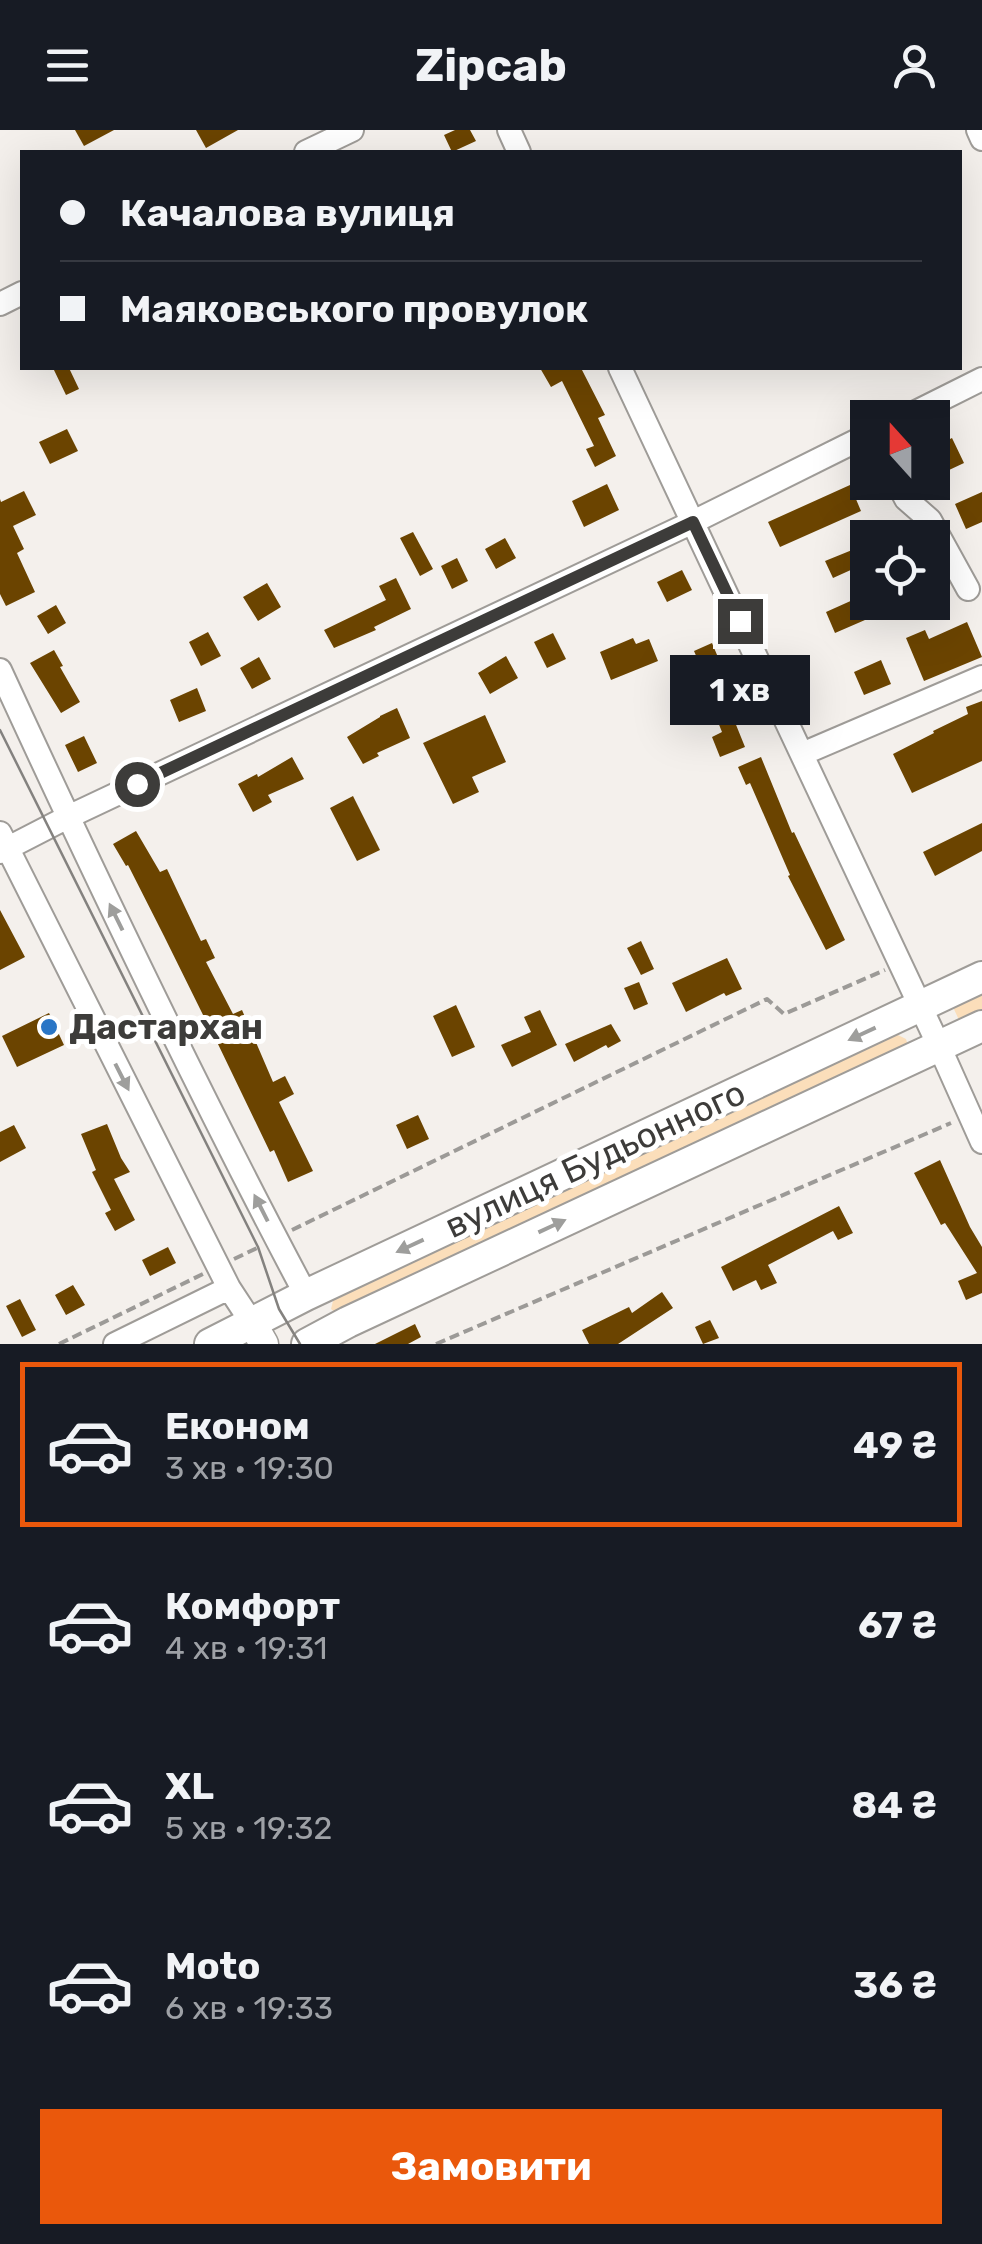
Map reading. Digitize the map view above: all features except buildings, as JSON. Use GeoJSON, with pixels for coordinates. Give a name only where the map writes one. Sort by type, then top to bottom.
{"type":"FeatureCollection","features":[{"type":"Feature","properties":{"kind":"main road","name":"вулиця Будьонного"},"geometry":{"type":"LineString","coordinates":[[210,1344],[258,1334],[306,1294],[982,977]]}},
{"type":"Feature","properties":{"kind":"main road","name":"вулиця Будьонного"},"geometry":{"type":"LineString","coordinates":[[321,1341],[982,1026]]}},
{"type":"Feature","properties":{"kind":"street"},"geometry":{"type":"LineString","coordinates":[[310,150],[352,130]]}},
{"type":"Feature","properties":{"kind":"street"},"geometry":{"type":"LineString","coordinates":[[978,130],[982,139]]}},
{"type":"Feature","properties":{"kind":"street"},"geometry":{"type":"LineString","coordinates":[[621,370],[982,1142]]}},
{"type":"Feature","properties":{"kind":"street"},"geometry":{"type":"LineString","coordinates":[[940,400],[982,379]]}},
{"type":"Feature","properties":{"kind":"street"},"geometry":{"type":"LineString","coordinates":[[258,1334],[224,1277],[2,844],[68,817],[850,445]]}},
{"type":"Feature","properties":{"kind":"street"},"geometry":{"type":"LineString","coordinates":[[907,500],[930,520],[968,590]]}},
{"type":"Feature","properties":{"kind":"street"},"geometry":{"type":"LineString","coordinates":[[0,670],[68,817],[306,1294],[321,1341]]}},
{"type":"Feature","properties":{"kind":"street"},"geometry":{"type":"LineString","coordinates":[[802,754],[982,676]]}},
{"type":"Feature","properties":{"kind":"street"},"geometry":{"type":"LineString","coordinates":[[115,1344],[224,1277]]}},
{"type":"Feature","properties":{"kind":"path"},"geometry":{"type":"LineString","coordinates":[[58,1344],[224,1277],[276,1238],[767,1000],[784,1014],[900,963]]}},
{"type":"Feature","properties":{"kind":"path"},"geometry":{"type":"LineString","coordinates":[[436,1344],[970,1114]]}},
{"type":"Feature","properties":{"kind":"shaded area"},"geometry":{"type":"Polygon","coordinates":[[[982,990],[982,1014],[966,1022],[959,1020],[953,1007],[982,990]]]}},
{"type":"Feature","properties":{"kind":"shaded area"},"geometry":{"type":"Polygon","coordinates":[[[896,1034],[906,1039],[908,1046],[336,1313],[331,1309],[335,1293],[896,1034]]]}},
{"type":"Feature","properties":{"kind":"tram line"},"geometry":{"type":"LineString","coordinates":[[0,730],[258,1247],[279,1309],[300,1344]]}},
{"type":"Feature","properties":{"kind":"place","name":"Дастархан"},"geometry":{"type":"Point","coordinates":[49,1027]}},
{"type":"Feature","properties":{"kind":"route"},"geometry":{"type":"LineString","coordinates":[[137,784],[693,522],[740,621]]}}]}
